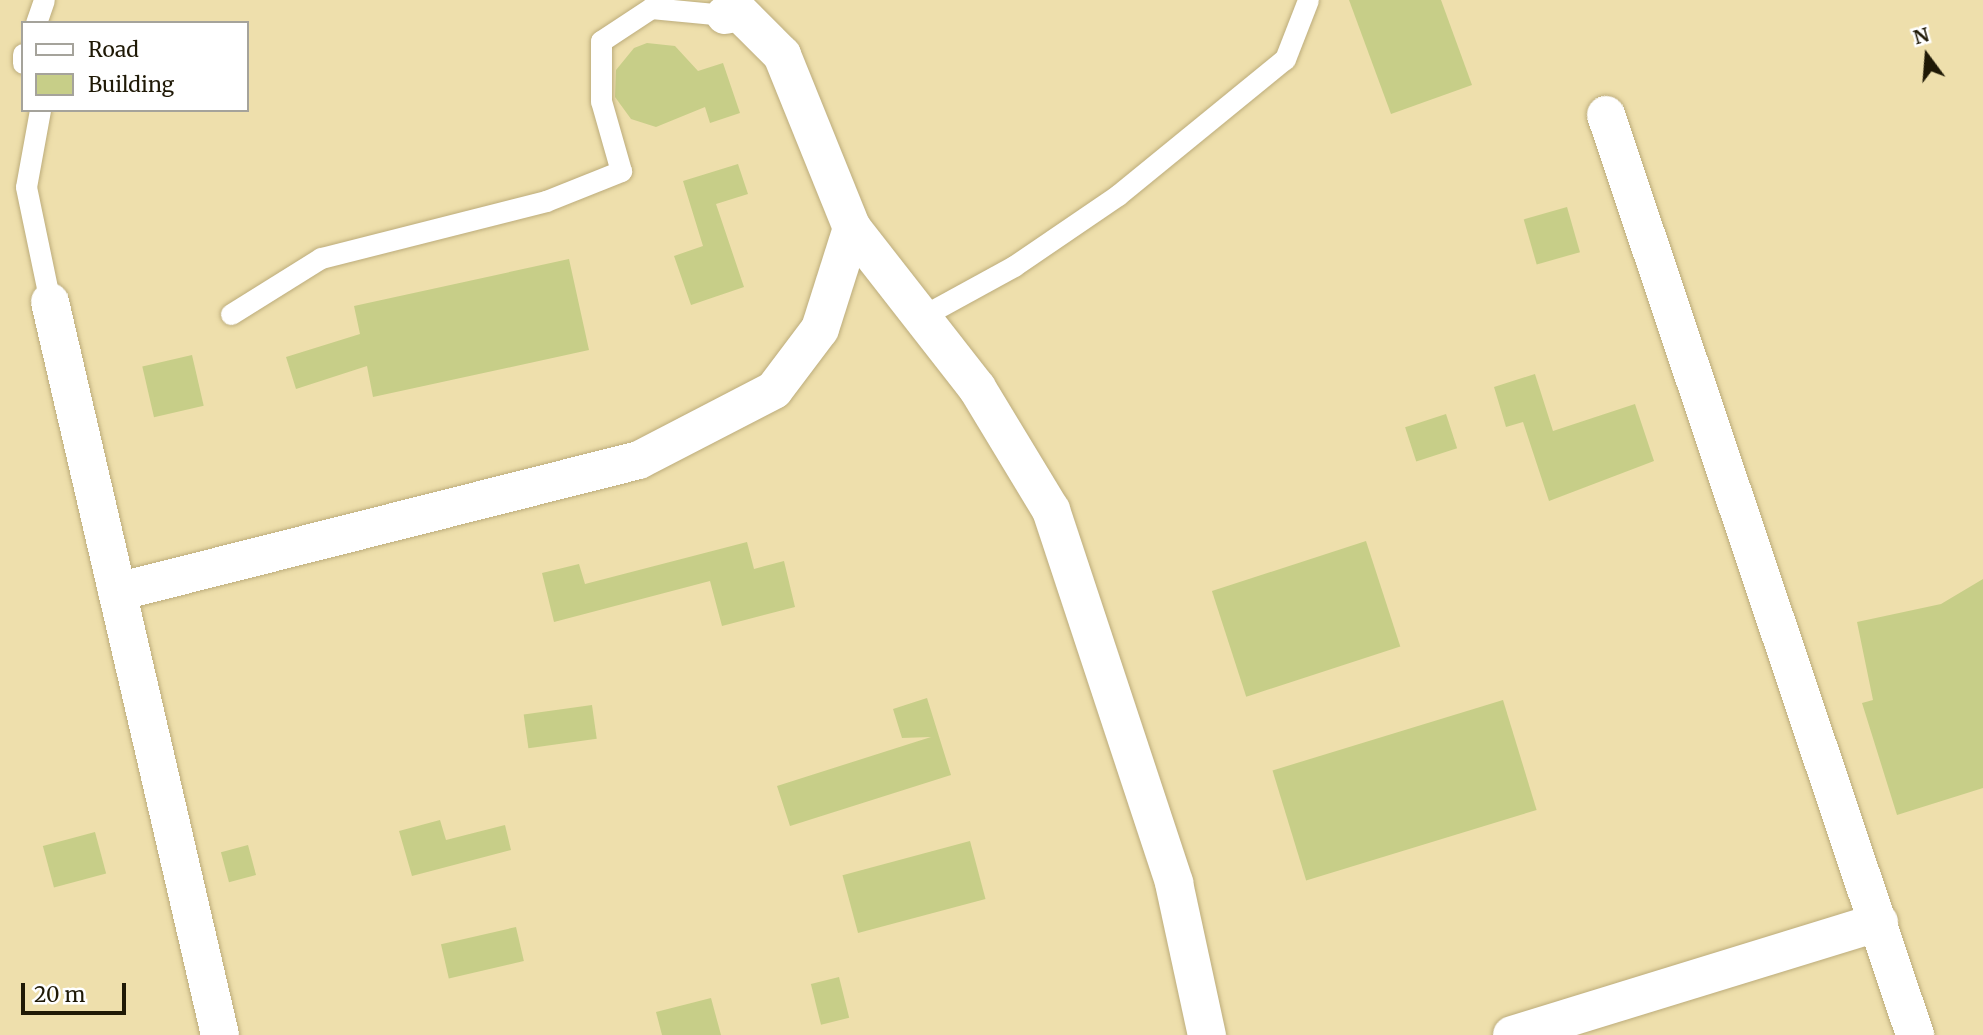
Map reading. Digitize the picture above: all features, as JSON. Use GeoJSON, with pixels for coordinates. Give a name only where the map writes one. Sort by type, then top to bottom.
{"type":"FeatureCollection","features":[{"type":"Feature","properties":{"kind":"street"},"geometry":{"type":"LineString","coordinates":[[725,15],[740,12],[782,55],[852,228],[976,388],[1051,510],[1174,883],[1207,1035]]}},
{"type":"Feature","properties":{"kind":"street"},"geometry":{"type":"LineString","coordinates":[[1606,115],[1915,1035]]}},
{"type":"Feature","properties":{"kind":"street"},"geometry":{"type":"LineString","coordinates":[[117,592],[639,460],[774,390],[820,329],[852,228]]}},
{"type":"Feature","properties":{"kind":"street"},"geometry":{"type":"LineString","coordinates":[[50,302],[220,1035]]}},
{"type":"Feature","properties":{"kind":"street"},"geometry":{"type":"LineString","coordinates":[[1512,1035],[1879,922]]}},
{"type":"Feature","properties":{"kind":"lane"},"geometry":{"type":"LineString","coordinates":[[37,21],[44,0]]}},
{"type":"Feature","properties":{"kind":"lane"},"geometry":{"type":"LineString","coordinates":[[921,317],[1014,266],[1118,195],[1285,60],[1308,0]]}},
{"type":"Feature","properties":{"kind":"lane"},"geometry":{"type":"LineString","coordinates":[[230,314],[321,258],[546,201],[621,171],[601,101],[601,41],[652,8],[725,15]]}},
{"type":"Feature","properties":{"kind":"lane"},"geometry":{"type":"LineString","coordinates":[[40,112],[26,187],[50,302]]}},
{"type":"Feature","properties":{"kind":"building"},"geometry":{"type":"Polygon","coordinates":[[[1349,0],[1441,0],[1472,85],[1391,114],[1349,0]]]}},
{"type":"Feature","properties":{"kind":"building"},"geometry":{"type":"Polygon","coordinates":[[[647,43],[675,46],[698,71],[723,63],[740,113],[710,123],[705,107],[656,127],[631,119],[615,97],[616,70],[634,48],[647,43]]]}},
{"type":"Feature","properties":{"kind":"building"},"geometry":{"type":"Polygon","coordinates":[[[738,164],[748,194],[716,204],[744,287],[691,305],[674,256],[703,246],[683,181],[738,164]]]}},
{"type":"Feature","properties":{"kind":"building"},"geometry":{"type":"Polygon","coordinates":[[[1567,207],[1580,252],[1537,265],[1524,219],[1567,207]]]}},
{"type":"Feature","properties":{"kind":"building"},"geometry":{"type":"Polygon","coordinates":[[[569,259],[589,350],[373,397],[367,366],[296,389],[286,357],[360,334],[354,306],[569,259]]]}},
{"type":"Feature","properties":{"kind":"building"},"geometry":{"type":"Polygon","coordinates":[[[192,355],[204,406],[154,417],[142,366],[192,355]]]}},
{"type":"Feature","properties":{"kind":"building"},"geometry":{"type":"Polygon","coordinates":[[[1535,374],[1553,431],[1635,404],[1654,461],[1549,501],[1523,422],[1506,427],[1494,387],[1535,374]]]}},
{"type":"Feature","properties":{"kind":"building"},"geometry":{"type":"Polygon","coordinates":[[[1446,414],[1457,448],[1416,462],[1405,427],[1446,414]]]}},
{"type":"Feature","properties":{"kind":"building"},"geometry":{"type":"Polygon","coordinates":[[[1366,541],[1400,647],[1246,697],[1212,591],[1366,541]]]}},
{"type":"Feature","properties":{"kind":"building"},"geometry":{"type":"Polygon","coordinates":[[[747,542],[754,569],[784,561],[795,607],[722,626],[710,581],[554,622],[542,573],[579,564],[585,584],[747,542]]]}},
{"type":"Feature","properties":{"kind":"building"},"geometry":{"type":"Polygon","coordinates":[[[1983,579],[1983,788],[1897,815],[1862,703],[1873,700],[1857,622],[1941,604],[1983,579]]]}},
{"type":"Feature","properties":{"kind":"building"},"geometry":{"type":"Polygon","coordinates":[[[927,698],[951,775],[790,826],[777,786],[931,737],[902,738],[893,709],[927,698]]]}},
{"type":"Feature","properties":{"kind":"building"},"geometry":{"type":"Polygon","coordinates":[[[1503,700],[1537,810],[1306,880],[1273,770],[1503,700]]]}},
{"type":"Feature","properties":{"kind":"building"},"geometry":{"type":"Polygon","coordinates":[[[592,705],[597,739],[528,748],[524,715],[592,705]]]}},
{"type":"Feature","properties":{"kind":"building"},"geometry":{"type":"Polygon","coordinates":[[[440,820],[446,840],[505,825],[511,850],[412,876],[399,831],[440,820]]]}},
{"type":"Feature","properties":{"kind":"building"},"geometry":{"type":"Polygon","coordinates":[[[95,832],[106,874],[54,888],[43,846],[95,832]]]}},
{"type":"Feature","properties":{"kind":"building"},"geometry":{"type":"Polygon","coordinates":[[[970,841],[986,899],[858,933],[842,875],[970,841]]]}},
{"type":"Feature","properties":{"kind":"building"},"geometry":{"type":"Polygon","coordinates":[[[248,845],[256,875],[229,882],[221,852],[248,845]]]}},
{"type":"Feature","properties":{"kind":"building"},"geometry":{"type":"Polygon","coordinates":[[[516,927],[524,961],[449,978],[441,944],[516,927]]]}},
{"type":"Feature","properties":{"kind":"building"},"geometry":{"type":"Polygon","coordinates":[[[839,977],[849,1018],[821,1025],[811,984],[839,977]]]}},
{"type":"Feature","properties":{"kind":"building"},"geometry":{"type":"Polygon","coordinates":[[[711,998],[721,1035],[662,1035],[656,1012],[711,998]]]}}]}
